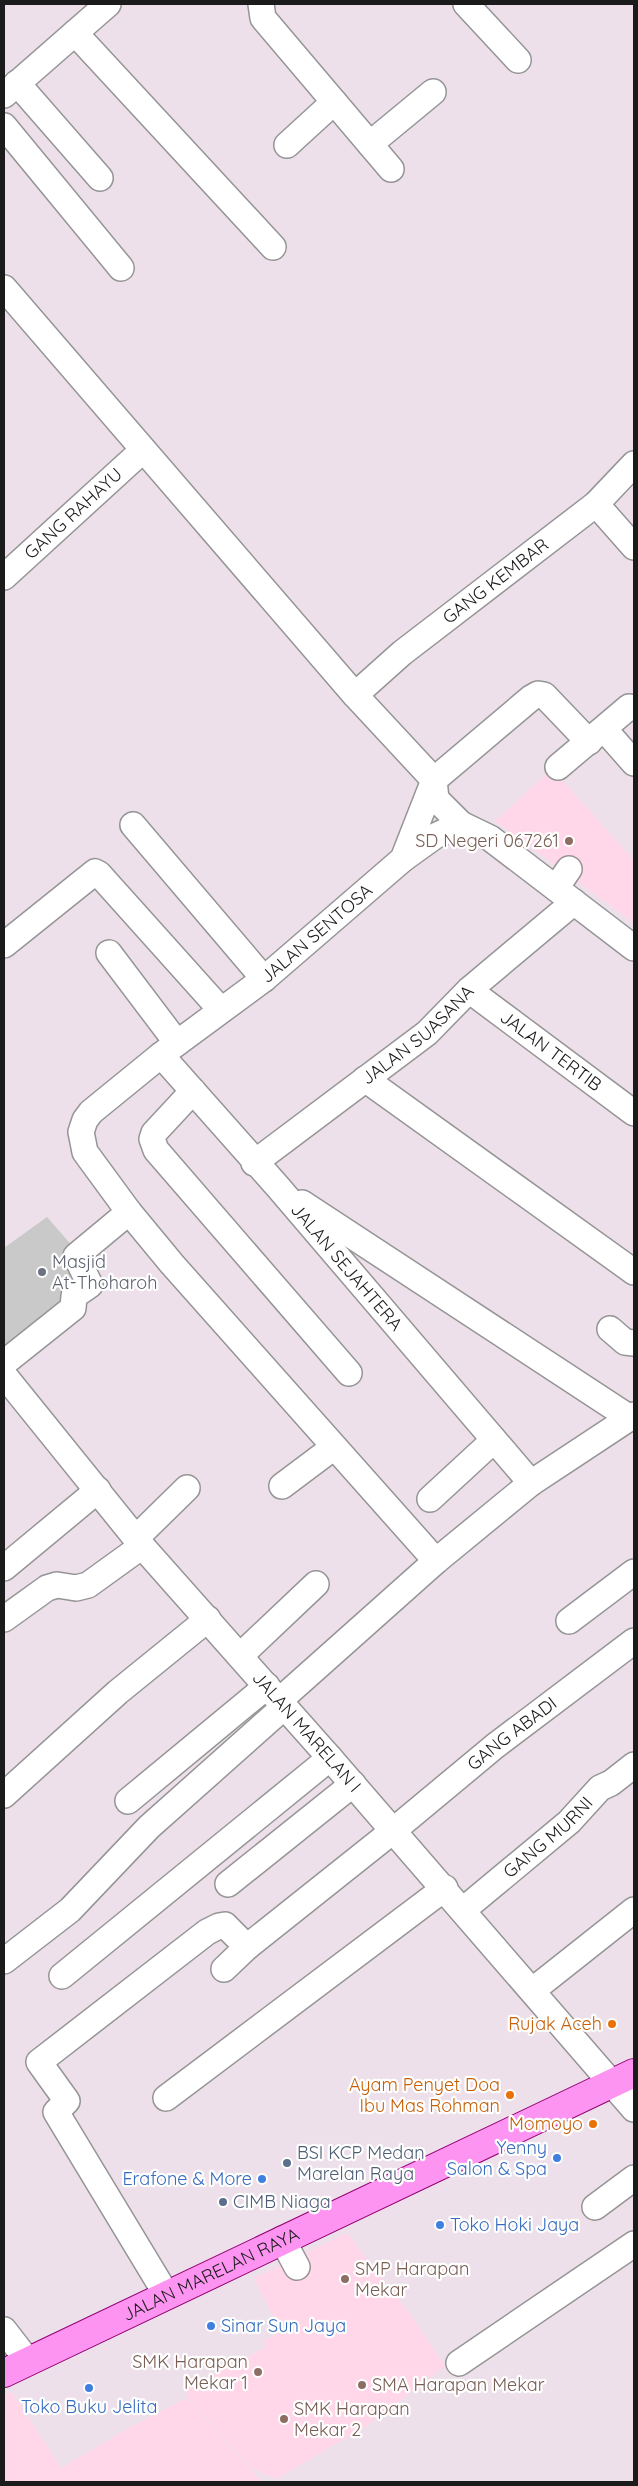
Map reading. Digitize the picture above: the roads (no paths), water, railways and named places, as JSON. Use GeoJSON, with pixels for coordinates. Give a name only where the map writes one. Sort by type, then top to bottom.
{"type":"FeatureCollection","features":[{"type":"Feature","properties":{"kind":"main road","name":"JALAN MARELAN RAYA"},"geometry":{"type":"LineString","coordinates":[[4,2373],[166,2294],[623,2078]]}},
{"type":"Feature","properties":{"kind":"street"},"geometry":{"type":"LineString","coordinates":[[100,178],[10,89],[108,4]]}},
{"type":"Feature","properties":{"kind":"street"},"geometry":{"type":"LineString","coordinates":[[261,4],[263,18],[391,169]]}},
{"type":"Feature","properties":{"kind":"street"},"geometry":{"type":"LineString","coordinates":[[466,4],[518,60]]}},
{"type":"Feature","properties":{"kind":"street"},"geometry":{"type":"LineString","coordinates":[[75,34],[272,247]]}},
{"type":"Feature","properties":{"kind":"street"},"geometry":{"type":"LineString","coordinates":[[370,144],[433,92]]}},
{"type":"Feature","properties":{"kind":"street"},"geometry":{"type":"LineString","coordinates":[[287,145],[334,102]]}},
{"type":"Feature","properties":{"kind":"street"},"geometry":{"type":"LineString","coordinates":[[4,126],[121,268]]}},
{"type":"Feature","properties":{"kind":"street"},"geometry":{"type":"LineString","coordinates":[[4,288],[355,695],[434,780],[436,799],[461,824],[490,838],[566,886],[632,944]]}},
{"type":"Feature","properties":{"kind":"street","name":"GANG RAHAYU"},"geometry":{"type":"LineString","coordinates":[[4,577],[143,450]]}},
{"type":"Feature","properties":{"kind":"street","name":"GANG KEMBAR"},"geometry":{"type":"LineString","coordinates":[[355,695],[402,653],[596,504],[634,464]]}},
{"type":"Feature","properties":{"kind":"street"},"geometry":{"type":"LineString","coordinates":[[596,504],[634,547]]}},
{"type":"Feature","properties":{"kind":"street"},"geometry":{"type":"LineString","coordinates":[[434,780],[538,694],[544,694],[596,736],[634,763]]}},
{"type":"Feature","properties":{"kind":"street"},"geometry":{"type":"LineString","coordinates":[[558,767],[629,707],[634,708]]}},
{"type":"Feature","properties":{"kind":"street","name":"JALAN SENTOSA"},"geometry":{"type":"LineString","coordinates":[[434,780],[403,859],[264,979],[169,1049],[91,1112],[82,1125],[85,1152],[129,1212],[172,1264],[436,1561]]}},
{"type":"Feature","properties":{"kind":"street"},"geometry":{"type":"LineString","coordinates":[[403,859],[436,836],[461,824]]}},
{"type":"Feature","properties":{"kind":"street"},"geometry":{"type":"LineString","coordinates":[[133,825],[264,979]]}},
{"type":"Feature","properties":{"kind":"street"},"geometry":{"type":"LineString","coordinates":[[4,945],[95,872],[101,876],[221,1010]]}},
{"type":"Feature","properties":{"kind":"street","name":"JALAN SUASANA"},"geometry":{"type":"LineString","coordinates":[[254,1163],[427,1033],[566,886]]}},
{"type":"Feature","properties":{"kind":"street","name":"JALAN SEJAHTERA"},"geometry":{"type":"LineString","coordinates":[[109,953],[193,1091],[531,1483]]}},
{"type":"Feature","properties":{"kind":"street","name":"JALAN TERTIB"},"geometry":{"type":"LineString","coordinates":[[469,990],[634,1113]]}},
{"type":"Feature","properties":{"kind":"street"},"geometry":{"type":"LineString","coordinates":[[365,1079],[634,1272]]}},
{"type":"Feature","properties":{"kind":"street"},"geometry":{"type":"LineString","coordinates":[[193,1091],[154,1133],[152,1139],[156,1150],[349,1373]]}},
{"type":"Feature","properties":{"kind":"street"},"geometry":{"type":"LineString","coordinates":[[4,1961],[70,1910],[277,1697],[436,1561],[531,1483],[632,1416],[278,1188]]}},
{"type":"Feature","properties":{"kind":"street"},"geometry":{"type":"LineString","coordinates":[[4,1363],[73,1308],[74,1296],[90,1286],[76,1256],[129,1212]]}},
{"type":"Feature","properties":{"kind":"street"},"geometry":{"type":"LineString","coordinates":[[610,1329],[625,1342],[634,1343]]}},
{"type":"Feature","properties":{"kind":"street","name":"JALAN MARELAN I"},"geometry":{"type":"LineString","coordinates":[[4,1375],[139,1542],[241,1655],[487,1938],[533,1990],[623,2078],[634,2109]]}},
{"type":"Feature","properties":{"kind":"street"},"geometry":{"type":"LineString","coordinates":[[430,1500],[494,1440]]}},
{"type":"Feature","properties":{"kind":"street"},"geometry":{"type":"LineString","coordinates":[[282,1486],[334,1447]]}},
{"type":"Feature","properties":{"kind":"street"},"geometry":{"type":"LineString","coordinates":[[4,1619],[47,1588],[57,1585],[76,1588],[88,1585],[139,1542],[187,1488]]}},
{"type":"Feature","properties":{"kind":"street"},"geometry":{"type":"LineString","coordinates":[[4,1568],[98,1490]]}},
{"type":"Feature","properties":{"kind":"street"},"geometry":{"type":"LineString","coordinates":[[569,1621],[634,1572]]}},
{"type":"Feature","properties":{"kind":"street"},"geometry":{"type":"LineString","coordinates":[[241,1655],[316,1584]]}},
{"type":"Feature","properties":{"kind":"street"},"geometry":{"type":"LineString","coordinates":[[4,1795],[118,1692],[208,1619]]}},
{"type":"Feature","properties":{"kind":"street","name":"GANG ABADI"},"geometry":{"type":"LineString","coordinates":[[224,1969],[247,1947],[394,1830],[495,1746],[634,1641]]}},
{"type":"Feature","properties":{"kind":"street"},"geometry":{"type":"LineString","coordinates":[[128,1801],[277,1697]]}},
{"type":"Feature","properties":{"kind":"street"},"geometry":{"type":"LineString","coordinates":[[62,1976],[330,1758]]}},
{"type":"Feature","properties":{"kind":"street","name":"GANG MURNI"},"geometry":{"type":"LineString","coordinates":[[463,1910],[569,1822],[600,1788],[611,1783],[634,1765]]}},
{"type":"Feature","properties":{"kind":"street"},"geometry":{"type":"LineString","coordinates":[[228,1884],[354,1784]]}},
{"type":"Feature","properties":{"kind":"street"},"geometry":{"type":"LineString","coordinates":[[166,2098],[444,1888]]}},
{"type":"Feature","properties":{"kind":"street"},"geometry":{"type":"LineString","coordinates":[[533,1990],[634,1910]]}},
{"type":"Feature","properties":{"kind":"street"},"geometry":{"type":"LineString","coordinates":[[166,2294],[56,2112],[67,2101],[39,2062],[207,1932],[219,1926],[225,1926],[247,1947]]}},
{"type":"Feature","properties":{"kind":"street"},"geometry":{"type":"LineString","coordinates":[[595,2207],[634,2178]]}},
{"type":"Feature","properties":{"kind":"street"},"geometry":{"type":"LineString","coordinates":[[282,2239],[297,2267]]}},
{"type":"Feature","properties":{"kind":"street"},"geometry":{"type":"LineString","coordinates":[[459,2363],[634,2244]]}},
{"type":"Feature","properties":{"kind":"street"},"geometry":{"type":"LineString","coordinates":[[4,2330],[28,2361]]}},
{"type":"Feature","properties":{"kind":"place","name":"SD Negeri 067261"},"geometry":{"type":"Point","coordinates":[569,841]}},
{"type":"Feature","properties":{"kind":"place","name":"Masjid At-Thoharoh"},"geometry":{"type":"Point","coordinates":[42,1272]}},
{"type":"Feature","properties":{"kind":"place","name":"Rujak Aceh"},"geometry":{"type":"Point","coordinates":[612,2024]}},
{"type":"Feature","properties":{"kind":"place","name":"Ayam Penyet Doa Ibu Mas Rohman"},"geometry":{"type":"Point","coordinates":[510,2095]}},
{"type":"Feature","properties":{"kind":"place","name":"Momoyo"},"geometry":{"type":"Point","coordinates":[593,2124]}},
{"type":"Feature","properties":{"kind":"place","name":"Yenny Salon & Spa"},"geometry":{"type":"Point","coordinates":[557,2158]}},
{"type":"Feature","properties":{"kind":"place","name":"BSI KCP Medan Marelan Raya"},"geometry":{"type":"Point","coordinates":[287,2163]}},
{"type":"Feature","properties":{"kind":"place","name":"Erafone & More"},"geometry":{"type":"Point","coordinates":[262,2179]}},
{"type":"Feature","properties":{"kind":"place","name":"CIMB Niaga"},"geometry":{"type":"Point","coordinates":[223,2202]}},
{"type":"Feature","properties":{"kind":"place","name":"Toko Hoki Jaya"},"geometry":{"type":"Point","coordinates":[440,2225]}},
{"type":"Feature","properties":{"kind":"place","name":"SMP Harapan Mekar"},"geometry":{"type":"Point","coordinates":[345,2279]}},
{"type":"Feature","properties":{"kind":"place","name":"Sinar Sun Jaya"},"geometry":{"type":"Point","coordinates":[211,2326]}},
{"type":"Feature","properties":{"kind":"place","name":"SMK Harapan Mekar 1"},"geometry":{"type":"Point","coordinates":[258,2372]}},
{"type":"Feature","properties":{"kind":"place","name":"SMA Harapan Mekar"},"geometry":{"type":"Point","coordinates":[362,2385]}},
{"type":"Feature","properties":{"kind":"place","name":"Toko Buku Jelita"},"geometry":{"type":"Point","coordinates":[89,2388]}},
{"type":"Feature","properties":{"kind":"place","name":"SMK Harapan Mekar 2"},"geometry":{"type":"Point","coordinates":[284,2419]}}]}
